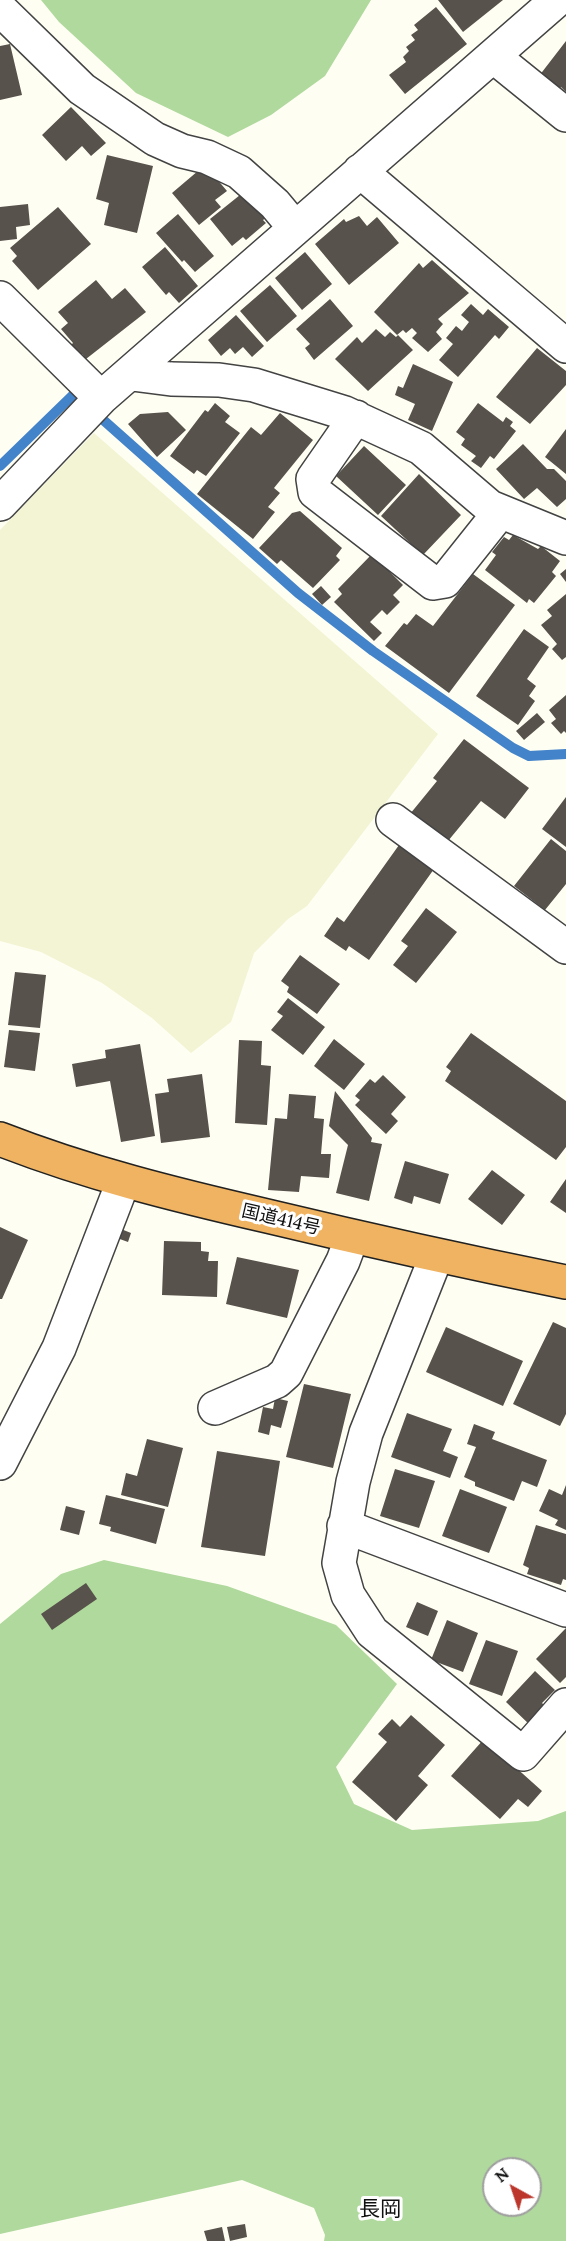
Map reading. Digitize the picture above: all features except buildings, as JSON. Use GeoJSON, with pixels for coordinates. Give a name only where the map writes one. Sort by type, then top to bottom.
{"type":"FeatureCollection","features":[{"type":"Feature","properties":{"kind":"highway","name":"国道414号"},"geometry":{"type":"LineString","coordinates":[[0,1139],[60,1163],[123,1182],[436,1257],[566,1282]]}},
{"type":"Feature","properties":{"kind":"street"},"geometry":{"type":"LineString","coordinates":[[0,504],[101,398],[132,374],[295,228],[557,0]]}},
{"type":"Feature","properties":{"kind":"street"},"geometry":{"type":"LineString","coordinates":[[0,9],[81,89],[155,139],[182,151],[207,157],[239,172],[275,204],[295,228]]}},
{"type":"Feature","properties":{"kind":"street"},"geometry":{"type":"LineString","coordinates":[[493,56],[566,115]]}},
{"type":"Feature","properties":{"kind":"street"},"geometry":{"type":"LineString","coordinates":[[360,171],[566,346]]}},
{"type":"Feature","properties":{"kind":"street"},"geometry":{"type":"LineString","coordinates":[[0,298],[101,398]]}},
{"type":"Feature","properties":{"kind":"street"},"geometry":{"type":"LineString","coordinates":[[132,374],[171,379],[219,380],[254,386],[356,417],[422,448],[484,502],[500,512],[547,528],[566,538]]}},
{"type":"Feature","properties":{"kind":"street"},"geometry":{"type":"LineString","coordinates":[[356,417],[313,479],[315,492],[433,583],[445,581],[500,512]]}},
{"type":"Feature","properties":{"kind":"street"},"geometry":{"type":"LineString","coordinates":[[393,820],[563,940]]}},
{"type":"Feature","properties":{"kind":"street"},"geometry":{"type":"LineString","coordinates":[[0,1462],[59,1348],[123,1182]]}},
{"type":"Feature","properties":{"kind":"street"},"geometry":{"type":"LineString","coordinates":[[215,1408],[277,1381],[286,1373],[343,1261],[352,1237]]}},
{"type":"Feature","properties":{"kind":"street"},"geometry":{"type":"LineString","coordinates":[[436,1257],[366,1433],[344,1526],[339,1563],[348,1595],[372,1632],[523,1754],[566,1705]]}},
{"type":"Feature","properties":{"kind":"street"},"geometry":{"type":"LineString","coordinates":[[344,1526],[566,1610]]}},
{"type":"Feature","properties":{"kind":"green space"},"geometry":{"type":"Polygon","coordinates":[[[41,0],[371,0],[325,76],[271,115],[228,137],[136,93],[59,22],[41,0]]]}},
{"type":"Feature","properties":{"kind":"green space"},"geometry":{"type":"Polygon","coordinates":[[[94,433],[438,734],[307,906],[288,919],[254,953],[231,1022],[191,1053],[152,1018],[102,983],[41,952],[0,941],[0,530],[94,433]]]}},
{"type":"Feature","properties":{"kind":"green space"},"geometry":{"type":"Polygon","coordinates":[[[104,1560],[227,1586],[336,1625],[397,1684],[336,1767],[354,1804],[412,1830],[538,1821],[566,1811],[566,2241],[324,2241],[325,2235],[314,2208],[242,2180],[0,2234],[0,1624],[61,1574],[104,1560]]]}},
{"type":"Feature","properties":{"kind":"waterway"},"geometry":{"type":"LineString","coordinates":[[0,466],[74,394],[298,593],[373,651],[513,748],[529,756],[566,754]]}},
{"type":"Feature","properties":{"kind":"district","name":"長岡"},"geometry":{"type":"Point","coordinates":[380,2210]}}]}
